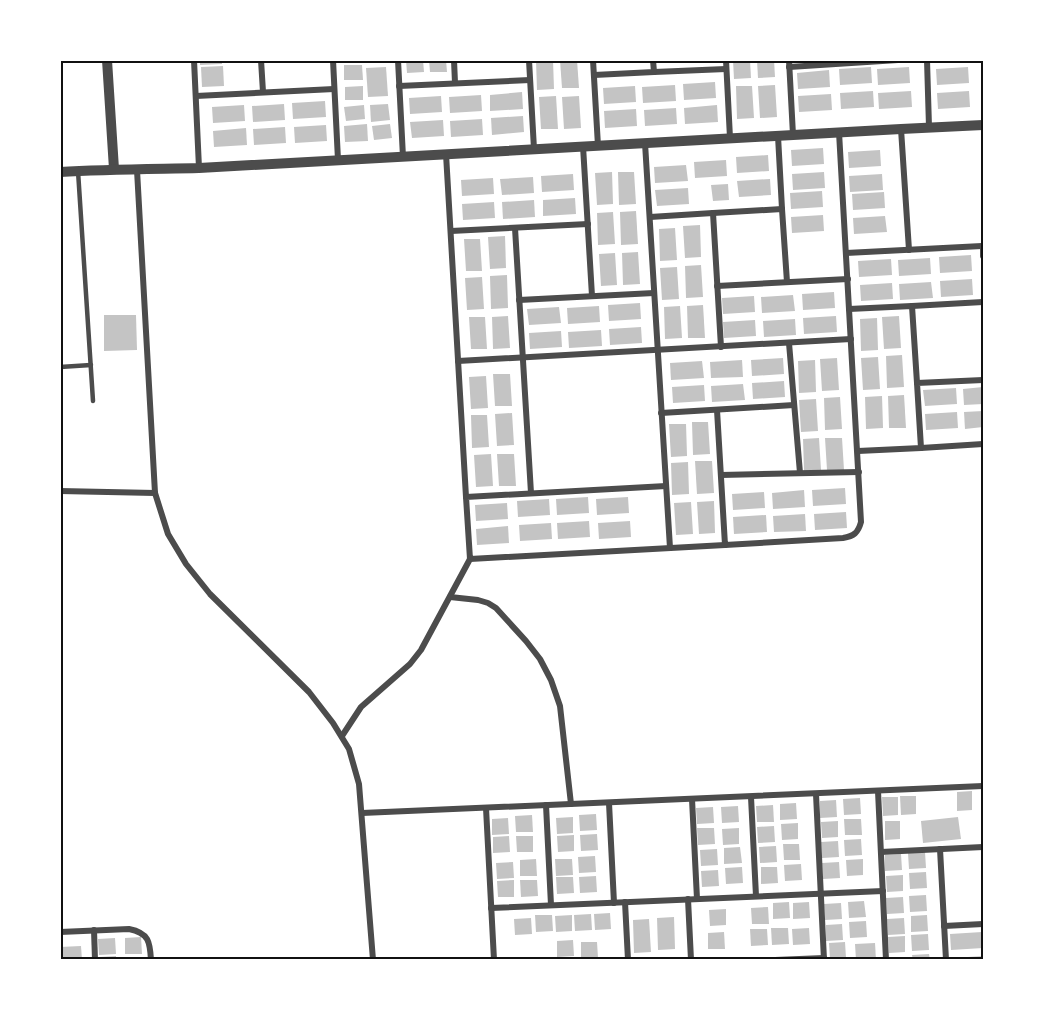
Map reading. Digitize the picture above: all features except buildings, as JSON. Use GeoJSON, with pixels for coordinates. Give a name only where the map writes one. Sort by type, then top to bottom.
{"type":"FeatureCollection","features":[{"type":"Feature","properties":{"kind":"street"},"geometry":{"type":"LineString","coordinates":[[107,60],[114,169]]}},
{"type":"Feature","properties":{"kind":"street"},"geometry":{"type":"LineString","coordinates":[[194,60],[199,168]]}},
{"type":"Feature","properties":{"kind":"street"},"geometry":{"type":"LineString","coordinates":[[261,60],[263,92]]}},
{"type":"Feature","properties":{"kind":"street"},"geometry":{"type":"LineString","coordinates":[[333,60],[338,160]]}},
{"type":"Feature","properties":{"kind":"street"},"geometry":{"type":"LineString","coordinates":[[398,60],[403,157]]}},
{"type":"Feature","properties":{"kind":"street"},"geometry":{"type":"LineString","coordinates":[[454,60],[455,83]]}},
{"type":"Feature","properties":{"kind":"street"},"geometry":{"type":"LineString","coordinates":[[529,60],[534,149]]}},
{"type":"Feature","properties":{"kind":"street"},"geometry":{"type":"LineString","coordinates":[[593,60],[598,146]]}},
{"type":"Feature","properties":{"kind":"street"},"geometry":{"type":"LineString","coordinates":[[653,60],[654,72]]}},
{"type":"Feature","properties":{"kind":"street"},"geometry":{"type":"LineString","coordinates":[[726,60],[730,138]]}},
{"type":"Feature","properties":{"kind":"street"},"geometry":{"type":"LineString","coordinates":[[793,135],[789,64],[898,60]]}},
{"type":"Feature","properties":{"kind":"street"},"geometry":{"type":"LineString","coordinates":[[927,60],[929,127]]}},
{"type":"Feature","properties":{"kind":"street"},"geometry":{"type":"LineString","coordinates":[[594,75],[726,69]]}},
{"type":"Feature","properties":{"kind":"street"},"geometry":{"type":"LineString","coordinates":[[399,86],[530,80]]}},
{"type":"Feature","properties":{"kind":"street"},"geometry":{"type":"LineString","coordinates":[[196,96],[334,89]]}},
{"type":"Feature","properties":{"kind":"street"},"geometry":{"type":"LineString","coordinates":[[60,172],[199,168],[929,127],[983,126]]}},
{"type":"Feature","properties":{"kind":"street"},"geometry":{"type":"LineString","coordinates":[[901,129],[909,250]]}},
{"type":"Feature","properties":{"kind":"street"},"geometry":{"type":"LineString","coordinates":[[470,559],[851,537],[858,532],[861,522],[859,472],[839,132]]}},
{"type":"Feature","properties":{"kind":"street"},"geometry":{"type":"LineString","coordinates":[[778,136],[787,282]]}},
{"type":"Feature","properties":{"kind":"street"},"geometry":{"type":"LineString","coordinates":[[645,143],[670,548]]}},
{"type":"Feature","properties":{"kind":"street"},"geometry":{"type":"LineString","coordinates":[[583,147],[592,296]]}},
{"type":"Feature","properties":{"kind":"street"},"geometry":{"type":"LineString","coordinates":[[342,736],[361,706],[410,664],[421,650],[470,559],[446,154]]}},
{"type":"Feature","properties":{"kind":"street"},"geometry":{"type":"LineString","coordinates":[[137,170],[155,493],[168,534],[186,564],[210,594],[309,692],[333,723],[349,749],[359,784],[373,960]]}},
{"type":"Feature","properties":{"kind":"street"},"geometry":{"type":"LineString","coordinates":[[650,217],[782,210]]}},
{"type":"Feature","properties":{"kind":"street"},"geometry":{"type":"LineString","coordinates":[[713,213],[721,347]]}},
{"type":"Feature","properties":{"kind":"street"},"geometry":{"type":"LineString","coordinates":[[450,231],[588,224]]}},
{"type":"Feature","properties":{"kind":"street"},"geometry":{"type":"LineString","coordinates":[[515,228],[531,493]]}},
{"type":"Feature","properties":{"kind":"street"},"geometry":{"type":"LineString","coordinates":[[846,253],[983,246],[983,256]]}},
{"type":"Feature","properties":{"kind":"street"},"geometry":{"type":"LineString","coordinates":[[717,286],[848,279]]}},
{"type":"Feature","properties":{"kind":"street"},"geometry":{"type":"LineString","coordinates":[[519,300],[654,293]]}},
{"type":"Feature","properties":{"kind":"street"},"geometry":{"type":"LineString","coordinates":[[849,309],[983,302]]}},
{"type":"Feature","properties":{"kind":"street"},"geometry":{"type":"LineString","coordinates":[[912,306],[921,448]]}},
{"type":"Feature","properties":{"kind":"street"},"geometry":{"type":"LineString","coordinates":[[458,361],[851,339]]}},
{"type":"Feature","properties":{"kind":"street"},"geometry":{"type":"LineString","coordinates":[[789,343],[800,473]]}},
{"type":"Feature","properties":{"kind":"street"},"geometry":{"type":"LineString","coordinates":[[917,384],[983,380]]}},
{"type":"Feature","properties":{"kind":"street"},"geometry":{"type":"LineString","coordinates":[[661,413],[794,405]]}},
{"type":"Feature","properties":{"kind":"street"},"geometry":{"type":"LineString","coordinates":[[717,410],[725,544]]}},
{"type":"Feature","properties":{"kind":"street"},"geometry":{"type":"LineString","coordinates":[[858,451],[983,444]]}},
{"type":"Feature","properties":{"kind":"street"},"geometry":{"type":"LineString","coordinates":[[721,475],[859,472]]}},
{"type":"Feature","properties":{"kind":"street"},"geometry":{"type":"LineString","coordinates":[[466,497],[666,486]]}},
{"type":"Feature","properties":{"kind":"street"},"geometry":{"type":"LineString","coordinates":[[60,491],[155,493]]}},
{"type":"Feature","properties":{"kind":"street"},"geometry":{"type":"LineString","coordinates":[[450,597],[478,600],[496,608],[540,659],[552,680],[560,706],[571,804]]}},
{"type":"Feature","properties":{"kind":"street"},"geometry":{"type":"LineString","coordinates":[[362,813],[983,786]]}},
{"type":"Feature","properties":{"kind":"street"},"geometry":{"type":"LineString","coordinates":[[878,791],[886,960]]}},
{"type":"Feature","properties":{"kind":"street"},"geometry":{"type":"LineString","coordinates":[[776,960],[824,959],[816,794]]}},
{"type":"Feature","properties":{"kind":"street"},"geometry":{"type":"LineString","coordinates":[[751,797],[756,896]]}},
{"type":"Feature","properties":{"kind":"street"},"geometry":{"type":"LineString","coordinates":[[692,799],[697,899]]}},
{"type":"Feature","properties":{"kind":"street"},"geometry":{"type":"LineString","coordinates":[[609,803],[614,903]]}},
{"type":"Feature","properties":{"kind":"street"},"geometry":{"type":"LineString","coordinates":[[546,806],[551,905]]}},
{"type":"Feature","properties":{"kind":"street"},"geometry":{"type":"LineString","coordinates":[[486,808],[494,960]]}},
{"type":"Feature","properties":{"kind":"street"},"geometry":{"type":"LineString","coordinates":[[881,852],[983,847]]}},
{"type":"Feature","properties":{"kind":"street"},"geometry":{"type":"LineString","coordinates":[[940,849],[946,960]]}},
{"type":"Feature","properties":{"kind":"street"},"geometry":{"type":"LineString","coordinates":[[491,908],[883,891]]}},
{"type":"Feature","properties":{"kind":"street"},"geometry":{"type":"LineString","coordinates":[[688,899],[691,960]]}},
{"type":"Feature","properties":{"kind":"street"},"geometry":{"type":"LineString","coordinates":[[625,902],[628,960]]}},
{"type":"Feature","properties":{"kind":"street"},"geometry":{"type":"LineString","coordinates":[[944,926],[983,924]]}},
{"type":"Feature","properties":{"kind":"street"},"geometry":{"type":"LineString","coordinates":[[60,932],[129,928],[138,930],[150,944],[151,960]]}},
{"type":"Feature","properties":{"kind":"street"},"geometry":{"type":"LineString","coordinates":[[94,930],[95,960]]}},
{"type":"Feature","properties":{"kind":"lane"},"geometry":{"type":"LineString","coordinates":[[78,171],[93,401]]}},
{"type":"Feature","properties":{"kind":"lane"},"geometry":{"type":"LineString","coordinates":[[60,367],[91,365]]}}]}
